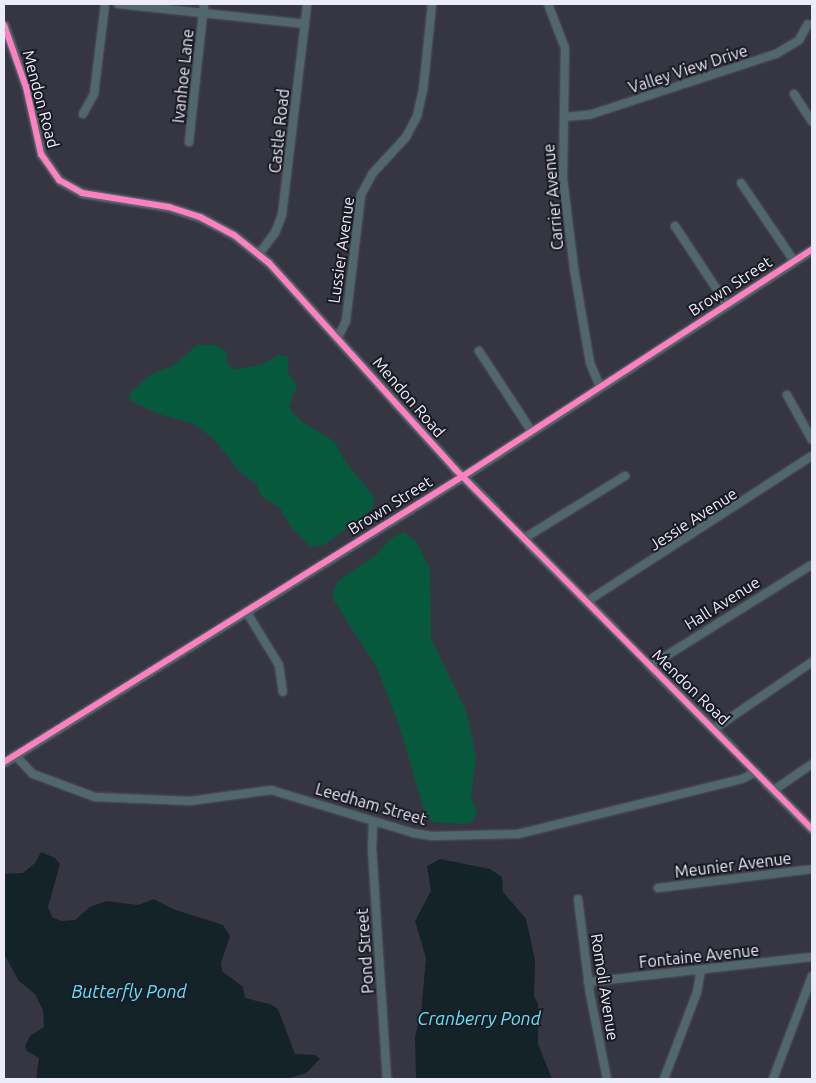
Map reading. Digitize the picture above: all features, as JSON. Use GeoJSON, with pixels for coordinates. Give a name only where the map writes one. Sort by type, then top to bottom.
{"type":"FeatureCollection","features":[{"type":"Feature","properties":{"kind":"street"},"geometry":{"type":"LineString","coordinates":[[83,114],[94,94],[105,4]]}},
{"type":"Feature","properties":{"kind":"street"},"geometry":{"type":"LineString","coordinates":[[118,4],[304,24]]}},
{"type":"Feature","properties":{"kind":"street","name":"Ivanhoe Lane"},"geometry":{"type":"LineString","coordinates":[[189,142],[204,4]]}},
{"type":"Feature","properties":{"kind":"street","name":"Castle Road"},"geometry":{"type":"LineString","coordinates":[[259,254],[275,233],[282,215],[306,4]]}},
{"type":"Feature","properties":{"kind":"street","name":"Lussier Avenue"},"geometry":{"type":"LineString","coordinates":[[338,337],[346,321],[361,195],[372,174],[406,136],[417,116],[423,91],[432,4]]}},
{"type":"Feature","properties":{"kind":"street","name":"Carrier Avenue"},"geometry":{"type":"LineString","coordinates":[[548,4],[565,48],[562,164],[574,269],[592,370],[600,387]]}},
{"type":"Feature","properties":{"kind":"street","name":"Valley View Drive"},"geometry":{"type":"LineString","coordinates":[[564,117],[598,112],[776,54],[799,40],[808,24]]}},
{"type":"Feature","properties":{"kind":"street","name":"Mendon Road"},"geometry":{"type":"LineString","coordinates":[[4,25],[26,86],[41,154],[59,180],[82,193],[169,207],[200,217],[234,235],[259,254],[338,337],[463,476],[523,539],[714,728],[812,829]]}},
{"type":"Feature","properties":{"kind":"street"},"geometry":{"type":"LineString","coordinates":[[794,94],[812,122]]}},
{"type":"Feature","properties":{"kind":"street"},"geometry":{"type":"LineString","coordinates":[[741,183],[794,261]]}},
{"type":"Feature","properties":{"kind":"street"},"geometry":{"type":"LineString","coordinates":[[675,226],[726,305]]}},
{"type":"Feature","properties":{"kind":"street","name":"Brown Street"},"geometry":{"type":"LineString","coordinates":[[4,762],[463,476],[812,249]]}},
{"type":"Feature","properties":{"kind":"street"},"geometry":{"type":"LineString","coordinates":[[479,351],[532,432]]}},
{"type":"Feature","properties":{"kind":"street"},"geometry":{"type":"LineString","coordinates":[[787,395],[812,440]]}},
{"type":"Feature","properties":{"kind":"street","name":"Jessie Avenue"},"geometry":{"type":"LineString","coordinates":[[586,602],[812,456]]}},
{"type":"Feature","properties":{"kind":"street"},"geometry":{"type":"LineString","coordinates":[[523,539],[625,476]]}},
{"type":"Feature","properties":{"kind":"street","name":"Hall Avenue"},"geometry":{"type":"LineString","coordinates":[[650,666],[811,565]]}},
{"type":"Feature","properties":{"kind":"street"},"geometry":{"type":"LineString","coordinates":[[246,611],[279,665],[283,692]]}},
{"type":"Feature","properties":{"kind":"street"},"geometry":{"type":"LineString","coordinates":[[714,728],[812,662]]}},
{"type":"Feature","properties":{"kind":"street","name":"Leedham Street"},"geometry":{"type":"LineString","coordinates":[[14,755],[33,774],[94,797],[190,801],[272,790],[373,822],[422,835],[512,835],[742,779],[756,772]]}},
{"type":"Feature","properties":{"kind":"street"},"geometry":{"type":"LineString","coordinates":[[774,790],[812,764]]}},
{"type":"Feature","properties":{"kind":"street","name":"Pond Street"},"geometry":{"type":"LineString","coordinates":[[373,822],[372,848],[387,1079]]}},
{"type":"Feature","properties":{"kind":"street","name":"Meunier Avenue"},"geometry":{"type":"LineString","coordinates":[[658,888],[812,870]]}},
{"type":"Feature","properties":{"kind":"street","name":"Romoli Avenue"},"geometry":{"type":"LineString","coordinates":[[578,899],[588,982],[607,1079]]}},
{"type":"Feature","properties":{"kind":"street","name":"Fontaine Avenue"},"geometry":{"type":"LineString","coordinates":[[588,982],[812,957]]}},
{"type":"Feature","properties":{"kind":"street"},"geometry":{"type":"LineString","coordinates":[[664,1079],[696,992],[700,970]]}},
{"type":"Feature","properties":{"kind":"street"},"geometry":{"type":"LineString","coordinates":[[773,1079],[812,976]]}},
{"type":"Feature","properties":{"kind":"green space"},"geometry":{"type":"Polygon","coordinates":[[[197,345],[215,345],[227,352],[226,362],[234,370],[263,364],[279,355],[288,357],[288,373],[297,385],[289,407],[301,421],[335,442],[344,460],[375,498],[371,510],[324,545],[311,547],[292,528],[280,508],[261,496],[257,485],[239,471],[214,439],[194,424],[159,414],[129,400],[130,393],[150,375],[173,366],[197,345]]]}},
{"type":"Feature","properties":{"kind":"green space"},"geometry":{"type":"Polygon","coordinates":[[[404,532],[417,543],[430,569],[431,638],[467,714],[476,756],[471,797],[477,813],[472,822],[465,824],[433,822],[425,814],[400,728],[377,668],[333,599],[333,591],[338,581],[376,555],[390,539],[404,532]]]}},
{"type":"Feature","properties":{"kind":"water","name":"Butterfly Pond"},"geometry":{"type":"Polygon","coordinates":[[[41,852],[55,858],[60,864],[48,907],[52,917],[61,921],[75,920],[90,907],[106,901],[138,905],[154,899],[173,909],[223,925],[230,936],[221,963],[222,971],[243,987],[245,998],[270,1004],[278,1009],[295,1054],[315,1055],[320,1059],[306,1073],[286,1079],[36,1079],[39,1058],[27,1051],[25,1046],[30,1036],[44,1027],[43,1010],[35,994],[19,981],[4,954],[4,874],[23,873],[35,863],[41,852]]]}},
{"type":"Feature","properties":{"kind":"water","name":"Cranberry Pond"},"geometry":{"type":"Polygon","coordinates":[[[440,859],[490,869],[502,877],[503,892],[526,919],[535,960],[534,996],[538,1004],[538,1044],[552,1079],[416,1079],[415,1037],[421,1013],[426,958],[415,921],[431,891],[427,866],[440,859]]]}},
{"type":"Feature","properties":{"kind":"cycle path"},"geometry":{"type":"LineString","coordinates":[[4,25],[26,87],[41,154],[59,180],[82,193],[169,207],[200,217],[234,235],[269,263],[455,469],[812,829]]}},
{"type":"Feature","properties":{"kind":"cycle path"},"geometry":{"type":"LineString","coordinates":[[4,762],[463,476],[812,249]]}}]}
